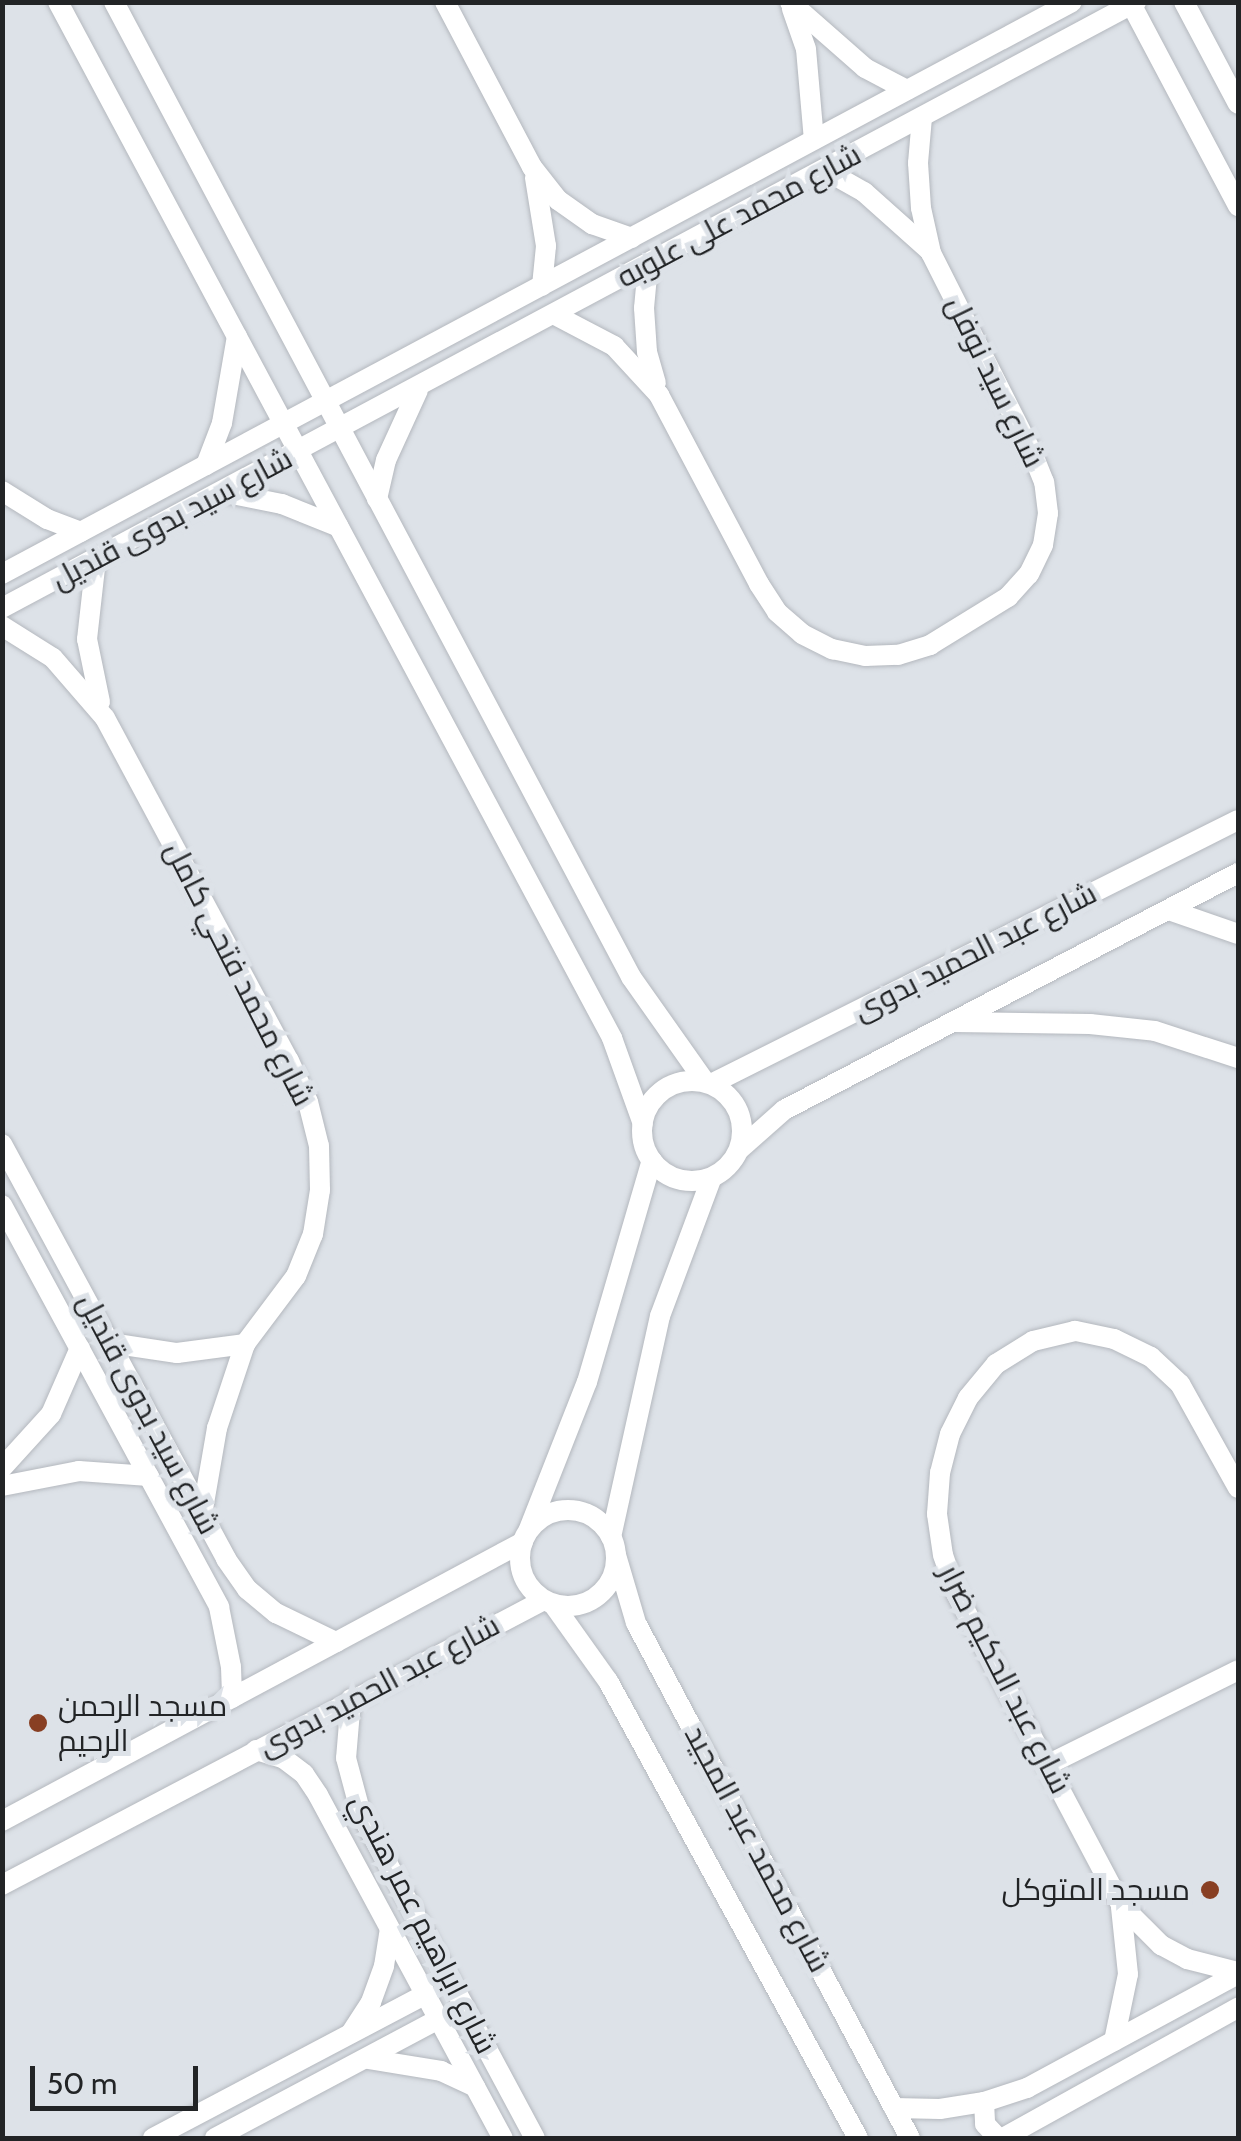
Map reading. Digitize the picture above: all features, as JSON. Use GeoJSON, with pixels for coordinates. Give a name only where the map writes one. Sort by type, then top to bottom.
{"type":"FeatureCollection","features":[{"type":"Feature","properties":{"kind":"street"},"geometry":{"type":"LineString","coordinates":[[58,2],[612,1038],[643,1124],[652,1160],[587,1382],[526,1536],[523,1575],[548,1602],[583,1604],[598,1596],[614,1570],[613,1546],[660,1316],[712,1177]]}},
{"type":"Feature","properties":{"kind":"street"},"geometry":{"type":"LineString","coordinates":[[114,2],[631,977],[708,1083],[734,1103],[742,1133],[740,1149],[724,1170],[712,1177],[679,1179],[652,1160]]}},
{"type":"Feature","properties":{"kind":"street"},"geometry":{"type":"LineString","coordinates":[[445,2],[532,166],[558,200],[592,224],[632,238]]}},
{"type":"Feature","properties":{"kind":"street"},"geometry":{"type":"LineString","coordinates":[[790,2],[826,39],[865,68],[907,90]]}},
{"type":"Feature","properties":{"kind":"street"},"geometry":{"type":"LineString","coordinates":[[790,2],[806,49],[814,140]]}},
{"type":"Feature","properties":{"kind":"street","name":"شارع محمد على علوبه"},"geometry":{"type":"LineString","coordinates":[[325,401],[1072,2]]}},
{"type":"Feature","properties":{"kind":"street"},"geometry":{"type":"LineString","coordinates":[[1184,2],[1238,104]]}},
{"type":"Feature","properties":{"kind":"street"},"geometry":{"type":"LineString","coordinates":[[1132,3],[1238,206]]}},
{"type":"Feature","properties":{"kind":"street","name":"شارع محمد على علوبه"},"geometry":{"type":"LineString","coordinates":[[340,430],[1132,3]]}},
{"type":"Feature","properties":{"kind":"street","name":"شارع سيد نوفل"},"geometry":{"type":"LineString","coordinates":[[555,315],[614,346],[659,395],[777,612],[802,634],[832,649],[864,656],[898,655],[930,645],[1008,597],[1036,559],[1048,514],[1044,482],[1032,453],[931,252],[920,208],[922,118]]}},
{"type":"Feature","properties":{"kind":"street"},"geometry":{"type":"LineString","coordinates":[[532,166],[544,219],[542,286]]}},
{"type":"Feature","properties":{"kind":"street","name":"شارع سيد نوفل"},"geometry":{"type":"LineString","coordinates":[[825,170],[888,210],[931,252]]}},
{"type":"Feature","properties":{"kind":"street","name":"شارع سيد نوفل"},"geometry":{"type":"LineString","coordinates":[[648,265],[646,338],[659,395]]}},
{"type":"Feature","properties":{"kind":"street"},"geometry":{"type":"LineString","coordinates":[[206,465],[225,409],[237,336]]}},
{"type":"Feature","properties":{"kind":"street"},"geometry":{"type":"LineString","coordinates":[[378,499],[395,435],[420,387]]}},
{"type":"Feature","properties":{"kind":"street","name":"شارع سيد بدوى قنديل"},"geometry":{"type":"LineString","coordinates":[[2,574],[325,401]]}},
{"type":"Feature","properties":{"kind":"street","name":"شارع سيد بدوى قنديل"},"geometry":{"type":"LineString","coordinates":[[2,608],[340,430]]}},
{"type":"Feature","properties":{"kind":"street"},"geometry":{"type":"LineString","coordinates":[[2,491],[47,519],[81,532]]}},
{"type":"Feature","properties":{"kind":"street"},"geometry":{"type":"LineString","coordinates":[[222,492],[282,504],[338,527]]}},
{"type":"Feature","properties":{"kind":"street","name":"شارع محمد فتحي كامل"},"geometry":{"type":"LineString","coordinates":[[96,559],[88,599],[87,639],[106,718]]}},
{"type":"Feature","properties":{"kind":"street","name":"شارع محمد فتحي كامل"},"geometry":{"type":"LineString","coordinates":[[2,626],[53,658],[106,718],[289,1061],[308,1102],[319,1146],[320,1190],[312,1234],[296,1276],[244,1344],[217,1428],[202,1515]]}},
{"type":"Feature","properties":{"kind":"street","name":"شارع عبد الحميد بدوى"},"geometry":{"type":"LineString","coordinates":[[708,1083],[1235,819]]}},
{"type":"Feature","properties":{"kind":"street","name":"شارع عبد الحميد بدوى"},"geometry":{"type":"LineString","coordinates":[[740,1149],[784,1110],[1238,873]]}},
{"type":"Feature","properties":{"kind":"street"},"geometry":{"type":"LineString","coordinates":[[1169,910],[1238,934]]}},
{"type":"Feature","properties":{"kind":"street"},"geometry":{"type":"LineString","coordinates":[[948,1022],[1090,1024],[1155,1031],[1238,1058]]}},
{"type":"Feature","properties":{"kind":"street"},"geometry":{"type":"LineString","coordinates":[[643,1124],[646,1110],[664,1089],[691,1080],[708,1083]]}},
{"type":"Feature","properties":{"kind":"street","name":"شارع سيد بدوى قنديل"},"geometry":{"type":"LineString","coordinates":[[2,1144],[202,1515],[247,1589],[290,1622],[336,1642]]}},
{"type":"Feature","properties":{"kind":"street","name":"شارع سيد بدوى قنديل"},"geometry":{"type":"LineString","coordinates":[[2,1205],[9,1226],[80,1348],[219,1607],[231,1667],[232,1698]]}},
{"type":"Feature","properties":{"kind":"street","name":"شارع عبد الحكيم ضرار"},"geometry":{"type":"LineString","coordinates":[[1238,1488],[1180,1384],[1150,1357],[1114,1339],[1075,1331],[1033,1340],[996,1364],[968,1398],[950,1434],[940,1474],[937,1514],[943,1555],[956,1593],[1121,1905],[1162,1946],[1200,1964],[1238,1973]]}},
{"type":"Feature","properties":{"kind":"street"},"geometry":{"type":"LineString","coordinates":[[110,1343],[177,1353],[244,1344]]}},
{"type":"Feature","properties":{"kind":"street"},"geometry":{"type":"LineString","coordinates":[[2,1468],[51,1414],[80,1348]]}},
{"type":"Feature","properties":{"kind":"street"},"geometry":{"type":"LineString","coordinates":[[2,1486],[79,1471],[149,1476]]}},
{"type":"Feature","properties":{"kind":"street"},"geometry":{"type":"LineString","coordinates":[[526,1536],[542,1518],[572,1510],[602,1524],[613,1546]]}},
{"type":"Feature","properties":{"kind":"street","name":"شارع عبد الحميد بدوى"},"geometry":{"type":"LineString","coordinates":[[2,1821],[526,1536]]}},
{"type":"Feature","properties":{"kind":"street","name":"شارع محمد عبد المجيد"},"geometry":{"type":"LineString","coordinates":[[613,1546],[636,1623],[910,2138]]}},
{"type":"Feature","properties":{"kind":"street"},"geometry":{"type":"LineString","coordinates":[[219,1607],[240,1599],[247,1589]]}},
{"type":"Feature","properties":{"kind":"street","name":"شارع عبد الحميد بدوى"},"geometry":{"type":"LineString","coordinates":[[2,1885],[350,1699],[548,1602]]}},
{"type":"Feature","properties":{"kind":"street","name":"شارع محمد عبد المجيد"},"geometry":{"type":"LineString","coordinates":[[548,1602],[608,1681],[853,2136]]}},
{"type":"Feature","properties":{"kind":"street"},"geometry":{"type":"LineString","coordinates":[[1047,1765],[1238,1670]]}},
{"type":"Feature","properties":{"kind":"street","name":"شارع ابراهيم عمر هندي"},"geometry":{"type":"LineString","coordinates":[[350,1699],[346,1758],[362,1814],[535,2138]]}},
{"type":"Feature","properties":{"kind":"street","name":"شارع ابراهيم عمر هندي"},"geometry":{"type":"LineString","coordinates":[[256,1750],[283,1758],[304,1774],[502,2138]]}},
{"type":"Feature","properties":{"kind":"street","name":"شارع عبد الحكيم ضرار"},"geometry":{"type":"LineString","coordinates":[[1114,2041],[1128,1974],[1121,1905]]}},
{"type":"Feature","properties":{"kind":"street"},"geometry":{"type":"LineString","coordinates":[[350,2034],[370,2002],[384,1966],[390,1929]]}},
{"type":"Feature","properties":{"kind":"street"},"geometry":{"type":"LineString","coordinates":[[894,2108],[940,2109],[984,2102],[1027,2088],[1238,1973]]}},
{"type":"Feature","properties":{"kind":"street"},"geometry":{"type":"LineString","coordinates":[[154,2138],[426,1994]]}},
{"type":"Feature","properties":{"kind":"street"},"geometry":{"type":"LineString","coordinates":[[984,2102],[985,2124],[1000,2138],[1238,2008]]}},
{"type":"Feature","properties":{"kind":"street"},"geometry":{"type":"LineString","coordinates":[[215,2138],[440,2020]]}},
{"type":"Feature","properties":{"kind":"street"},"geometry":{"type":"LineString","coordinates":[[366,2058],[404,2062],[475,2086]]}},
{"type":"Feature","properties":{"kind":"place","name":"مسجد الرحمن الرحيم"},"geometry":{"type":"Point","coordinates":[38,1723]}},
{"type":"Feature","properties":{"kind":"place","name":"مسجد المتوكل"},"geometry":{"type":"Point","coordinates":[1210,1890]}}]}
